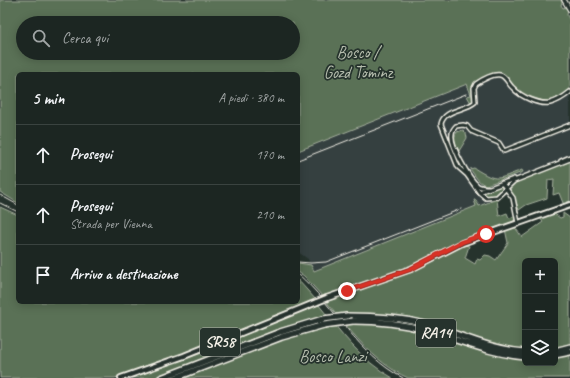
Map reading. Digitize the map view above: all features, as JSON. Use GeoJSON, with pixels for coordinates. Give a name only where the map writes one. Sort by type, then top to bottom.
{"type":"FeatureCollection","features":[{"type":"Feature","properties":{"kind":"highway","name":"RA14"},"geometry":{"type":"LineString","coordinates":[[161,378],[273,334],[346,316],[379,316],[413,321],[522,356]]}},
{"type":"Feature","properties":{"kind":"highway","name":"RA14"},"geometry":{"type":"LineString","coordinates":[[175,378],[324,322],[387,322],[411,326],[486,350],[517,354],[522,353]]}},
{"type":"Feature","properties":{"kind":"highway"},"geometry":{"type":"LineString","coordinates":[[558,349],[570,347]]}},
{"type":"Feature","properties":{"kind":"highway"},"geometry":{"type":"LineString","coordinates":[[558,354],[570,352]]}},
{"type":"Feature","properties":{"kind":"main road","name":"SR58"},"geometry":{"type":"LineString","coordinates":[[121,378],[184,356],[327,298],[402,272],[462,242],[570,205]]}},
{"type":"Feature","properties":{"kind":"street"},"geometry":{"type":"LineString","coordinates":[[564,0],[570,10]]}},
{"type":"Feature","properties":{"kind":"street"},"geometry":{"type":"LineString","coordinates":[[570,92],[550,103],[541,102],[520,94],[513,89],[504,77],[495,75],[476,84],[474,88],[476,99],[473,104],[444,117],[441,122],[441,127],[457,165],[467,174],[479,192],[486,198],[493,198],[502,193],[514,181],[570,158]]}},
{"type":"Feature","properties":{"kind":"street"},"geometry":{"type":"LineString","coordinates":[[490,188],[478,186],[462,163],[452,139],[452,132],[456,126],[463,124],[467,126],[472,131],[499,143],[504,151],[570,125]]}},
{"type":"Feature","properties":{"kind":"street"},"geometry":{"type":"LineString","coordinates":[[479,192],[570,158]]}},
{"type":"Feature","properties":{"kind":"street"},"geometry":{"type":"LineString","coordinates":[[502,183],[513,198],[518,222]]}},
{"type":"Feature","properties":{"kind":"shaded area"},"geometry":{"type":"Polygon","coordinates":[[[502,70],[512,86],[519,91],[543,101],[553,100],[570,91],[570,161],[510,191],[515,198],[512,199],[507,193],[497,199],[313,271],[308,259],[300,253],[300,150],[502,70]]]}},
{"type":"Feature","properties":{"kind":"green space","name":"Bosco / Gozd Tominz"},"geometry":{"type":"Polygon","coordinates":[[[0,0],[563,0],[561,5],[563,8],[567,7],[567,15],[570,21],[570,91],[561,97],[550,101],[543,101],[525,95],[516,90],[501,74],[475,83],[474,99],[471,103],[467,96],[471,95],[467,84],[300,150],[300,72],[16,72],[16,202],[0,192],[0,0]]]}},
{"type":"Feature","properties":{"kind":"green space"},"geometry":{"type":"Polygon","coordinates":[[[463,130],[466,133],[467,138],[459,151],[455,142],[455,137],[457,132],[463,130]]]}},
{"type":"Feature","properties":{"kind":"green space"},"geometry":{"type":"Polygon","coordinates":[[[570,160],[570,203],[563,203],[559,193],[553,195],[554,179],[548,180],[547,198],[526,205],[519,210],[509,187],[515,182],[570,160]]]}},
{"type":"Feature","properties":{"kind":"green space"},"geometry":{"type":"Polygon","coordinates":[[[474,168],[493,178],[507,176],[522,170],[523,172],[486,185],[479,181],[470,169],[474,168]]]}},
{"type":"Feature","properties":{"kind":"green space"},"geometry":{"type":"Polygon","coordinates":[[[501,185],[502,189],[496,195],[489,196],[484,194],[484,192],[501,185]]]}},
{"type":"Feature","properties":{"kind":"green space"},"geometry":{"type":"Polygon","coordinates":[[[497,199],[499,216],[507,213],[509,218],[516,216],[515,220],[509,224],[443,249],[411,266],[323,297],[300,273],[300,263],[311,265],[314,271],[476,206],[474,200],[476,200],[479,206],[497,199]]]}},
{"type":"Feature","properties":{"kind":"green space"},"geometry":{"type":"Polygon","coordinates":[[[0,207],[16,214],[16,304],[300,304],[300,282],[316,300],[164,362],[115,378],[0,378],[0,207]]]}},
{"type":"Feature","properties":{"kind":"green space"},"geometry":{"type":"Polygon","coordinates":[[[553,213],[560,218],[563,217],[563,213],[570,218],[570,344],[558,346],[558,258],[522,258],[522,366],[558,366],[558,357],[570,354],[570,378],[408,378],[384,363],[362,344],[325,300],[410,272],[464,245],[469,246],[465,258],[475,264],[477,259],[480,260],[485,255],[496,260],[508,243],[505,229],[514,226],[522,237],[543,222],[540,218],[553,213]]]}},
{"type":"Feature","properties":{"kind":"green space","name":"Bosco Lanzi"},"geometry":{"type":"Polygon","coordinates":[[[318,304],[343,335],[361,354],[381,371],[393,378],[182,378],[271,344],[325,327],[322,317],[275,330],[154,378],[130,378],[199,354],[318,304]]]}},
{"type":"Feature","properties":{"kind":"railway"},"geometry":{"type":"LineString","coordinates":[[300,159],[466,94]]}},
{"type":"Feature","properties":{"kind":"railway"},"geometry":{"type":"LineString","coordinates":[[0,195],[16,204]]}},
{"type":"Feature","properties":{"kind":"railway"},"geometry":{"type":"LineString","coordinates":[[0,203],[16,211]]}},
{"type":"Feature","properties":{"kind":"railway"},"geometry":{"type":"LineString","coordinates":[[300,262],[326,262],[461,209]]}},
{"type":"Feature","properties":{"kind":"railway"},"geometry":{"type":"LineString","coordinates":[[300,276],[312,287],[373,356],[387,368],[403,378]]}},
{"type":"Feature","properties":{"kind":"route"},"geometry":{"type":"LineString","coordinates":[[347,291],[411,269],[462,242],[486,234]]}}]}
